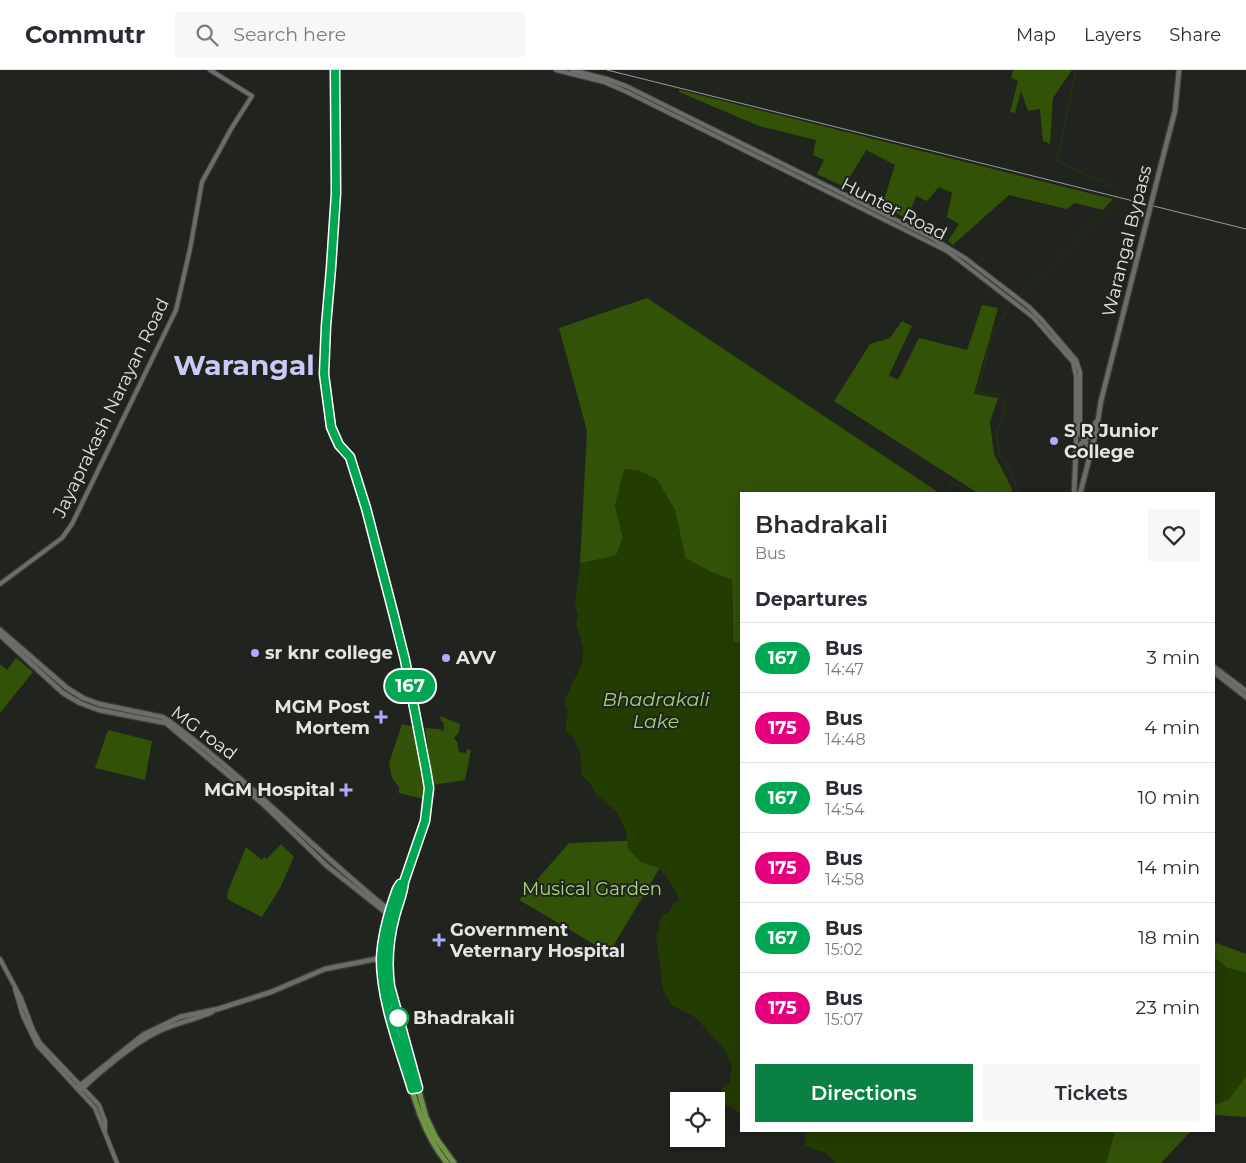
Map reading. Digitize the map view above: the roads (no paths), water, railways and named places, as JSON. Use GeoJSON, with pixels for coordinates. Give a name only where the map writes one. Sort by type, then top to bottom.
{"type":"FeatureCollection","features":[{"type":"Feature","properties":{"kind":"highway"},"geometry":{"type":"LineString","coordinates":[[335,70],[336,193],[324,374],[328,416],[334,436],[350,457],[376,547],[405,660],[428,783],[425,821],[404,882],[395,917],[389,950],[388,974],[419,1112],[430,1138],[447,1163]]}},
{"type":"Feature","properties":{"kind":"highway"},"geometry":{"type":"LineString","coordinates":[[404,882],[397,889],[388,913],[381,958],[382,977],[387,1001],[415,1089],[436,1138],[454,1163]]}},
{"type":"Feature","properties":{"kind":"main road","name":"Warangal Bypass"},"geometry":{"type":"LineString","coordinates":[[1085,471],[1174,111],[1179,70]]}},
{"type":"Feature","properties":{"kind":"main road","name":"Warangal Bypass"},"geometry":{"type":"LineString","coordinates":[[1076,449],[1090,434],[1098,418]]}},
{"type":"Feature","properties":{"kind":"main road","name":"Hunter Road"},"geometry":{"type":"LineString","coordinates":[[1074,492],[1076,449]]}},
{"type":"Feature","properties":{"kind":"main road"},"geometry":{"type":"LineString","coordinates":[[1076,470],[1085,471],[1080,492]]}},
{"type":"Feature","properties":{"kind":"main road","name":"MG road"},"geometry":{"type":"LineString","coordinates":[[0,630],[67,688],[83,698],[99,704],[162,716],[169,721],[231,770],[388,913]]}},
{"type":"Feature","properties":{"kind":"main road","name":"MG road"},"geometry":{"type":"LineString","coordinates":[[0,635],[72,699],[98,710],[166,723],[262,803],[328,866],[395,917]]}},
{"type":"Feature","properties":{"kind":"main road"},"geometry":{"type":"LineString","coordinates":[[1215,668],[1246,691]]}},
{"type":"Feature","properties":{"kind":"main road"},"geometry":{"type":"LineString","coordinates":[[1215,673],[1246,697]]}},
{"type":"Feature","properties":{"kind":"main road"},"geometry":{"type":"LineString","coordinates":[[80,1088],[148,1031],[180,1017],[218,1009],[271,992],[325,969],[381,958]]}},
{"type":"Feature","properties":{"kind":"street","name":"Jayaprakash Narayan Road"},"geometry":{"type":"LineString","coordinates":[[0,584],[62,538],[72,524],[176,310],[190,249],[202,182],[231,129],[252,96],[210,70]]}},
{"type":"Feature","properties":{"kind":"street","name":"Hunter Road"},"geometry":{"type":"LineString","coordinates":[[556,70],[617,87],[720,137],[947,251],[994,284],[1027,309],[1055,334],[1079,365],[1080,434],[1091,451]]}},
{"type":"Feature","properties":{"kind":"street","name":"Hunter Road"},"geometry":{"type":"LineString","coordinates":[[572,70],[607,79],[637,92],[932,238],[956,252],[994,284]]}},
{"type":"Feature","properties":{"kind":"street","name":"Hunter Road"},"geometry":{"type":"LineString","coordinates":[[1027,309],[1074,365],[1076,449]]}},
{"type":"Feature","properties":{"kind":"street"},"geometry":{"type":"LineString","coordinates":[[0,959],[15,989],[17,999],[37,1045],[99,1105],[105,1121],[105,1131],[117,1163]]}},
{"type":"Feature","properties":{"kind":"water","name":"Bhadrakali Lake"},"geometry":{"type":"Polygon","coordinates":[[[624,469],[637,470],[657,479],[675,510],[685,558],[711,572],[732,580],[733,642],[740,643],[740,1113],[737,1113],[732,1107],[725,1105],[725,1092],[721,1092],[724,1086],[730,1082],[732,1065],[725,1050],[696,1018],[672,1005],[663,990],[656,936],[663,914],[668,913],[674,903],[680,900],[667,877],[659,868],[641,862],[628,849],[626,831],[617,812],[597,795],[589,782],[582,776],[580,750],[575,745],[575,739],[566,732],[568,714],[564,701],[582,664],[583,648],[576,624],[578,615],[575,605],[580,563],[607,558],[617,554],[623,538],[615,505],[624,469]]]}},
{"type":"Feature","properties":{"kind":"water"},"geometry":{"type":"Polygon","coordinates":[[[1215,958],[1227,968],[1246,973],[1246,1076],[1229,1099],[1215,1105],[1215,958]]]}},
{"type":"Feature","properties":{"kind":"water"},"geometry":{"type":"Polygon","coordinates":[[[805,1132],[1115,1132],[1106,1163],[835,1163],[826,1153],[805,1146],[805,1132]]]}},
{"type":"Feature","properties":{"kind":"waterway"},"geometry":{"type":"LineString","coordinates":[[1018,297],[1042,276],[1115,202],[1118,189],[1057,161],[1076,70]]}},
{"type":"Feature","properties":{"kind":"waterway"},"geometry":{"type":"LineString","coordinates":[[1011,303],[991,337],[978,392],[989,395],[998,394],[1004,398],[1004,414],[996,431],[1000,455],[1013,476],[1016,492]]}},
{"type":"Feature","properties":{"kind":"waterway"},"geometry":{"type":"LineString","coordinates":[[947,492],[951,482],[967,492]]}},
{"type":"Feature","properties":{"kind":"railway"},"geometry":{"type":"LineString","coordinates":[[607,70],[1246,229]]}},
{"type":"Feature","properties":{"kind":"place","name":"S R Junior College"},"geometry":{"type":"Point","coordinates":[1054,441]}},
{"type":"Feature","properties":{"kind":"place","name":"sr knr college"},"geometry":{"type":"Point","coordinates":[255,653]}},
{"type":"Feature","properties":{"kind":"place","name":"AVV"},"geometry":{"type":"Point","coordinates":[446,658]}},
{"type":"Feature","properties":{"kind":"place","name":"MGM Post Mortem"},"geometry":{"type":"Point","coordinates":[381,717]}},
{"type":"Feature","properties":{"kind":"place","name":"MGM Hospital"},"geometry":{"type":"Point","coordinates":[346,790]}},
{"type":"Feature","properties":{"kind":"place","name":"Government Veternary Hospital"},"geometry":{"type":"Point","coordinates":[439,940]}},
{"type":"Feature","properties":{"kind":"place","name":"Bhadrakali"},"geometry":{"type":"Point","coordinates":[398,1018]}},
{"type":"Feature","properties":{"kind":"district","name":"Warangal"},"geometry":{"type":"Point","coordinates":[244,365]}},
{"type":"Feature","properties":{"kind":"park label","name":"Musical Garden"},"geometry":{"type":"Point","coordinates":[592,889]}}]}
